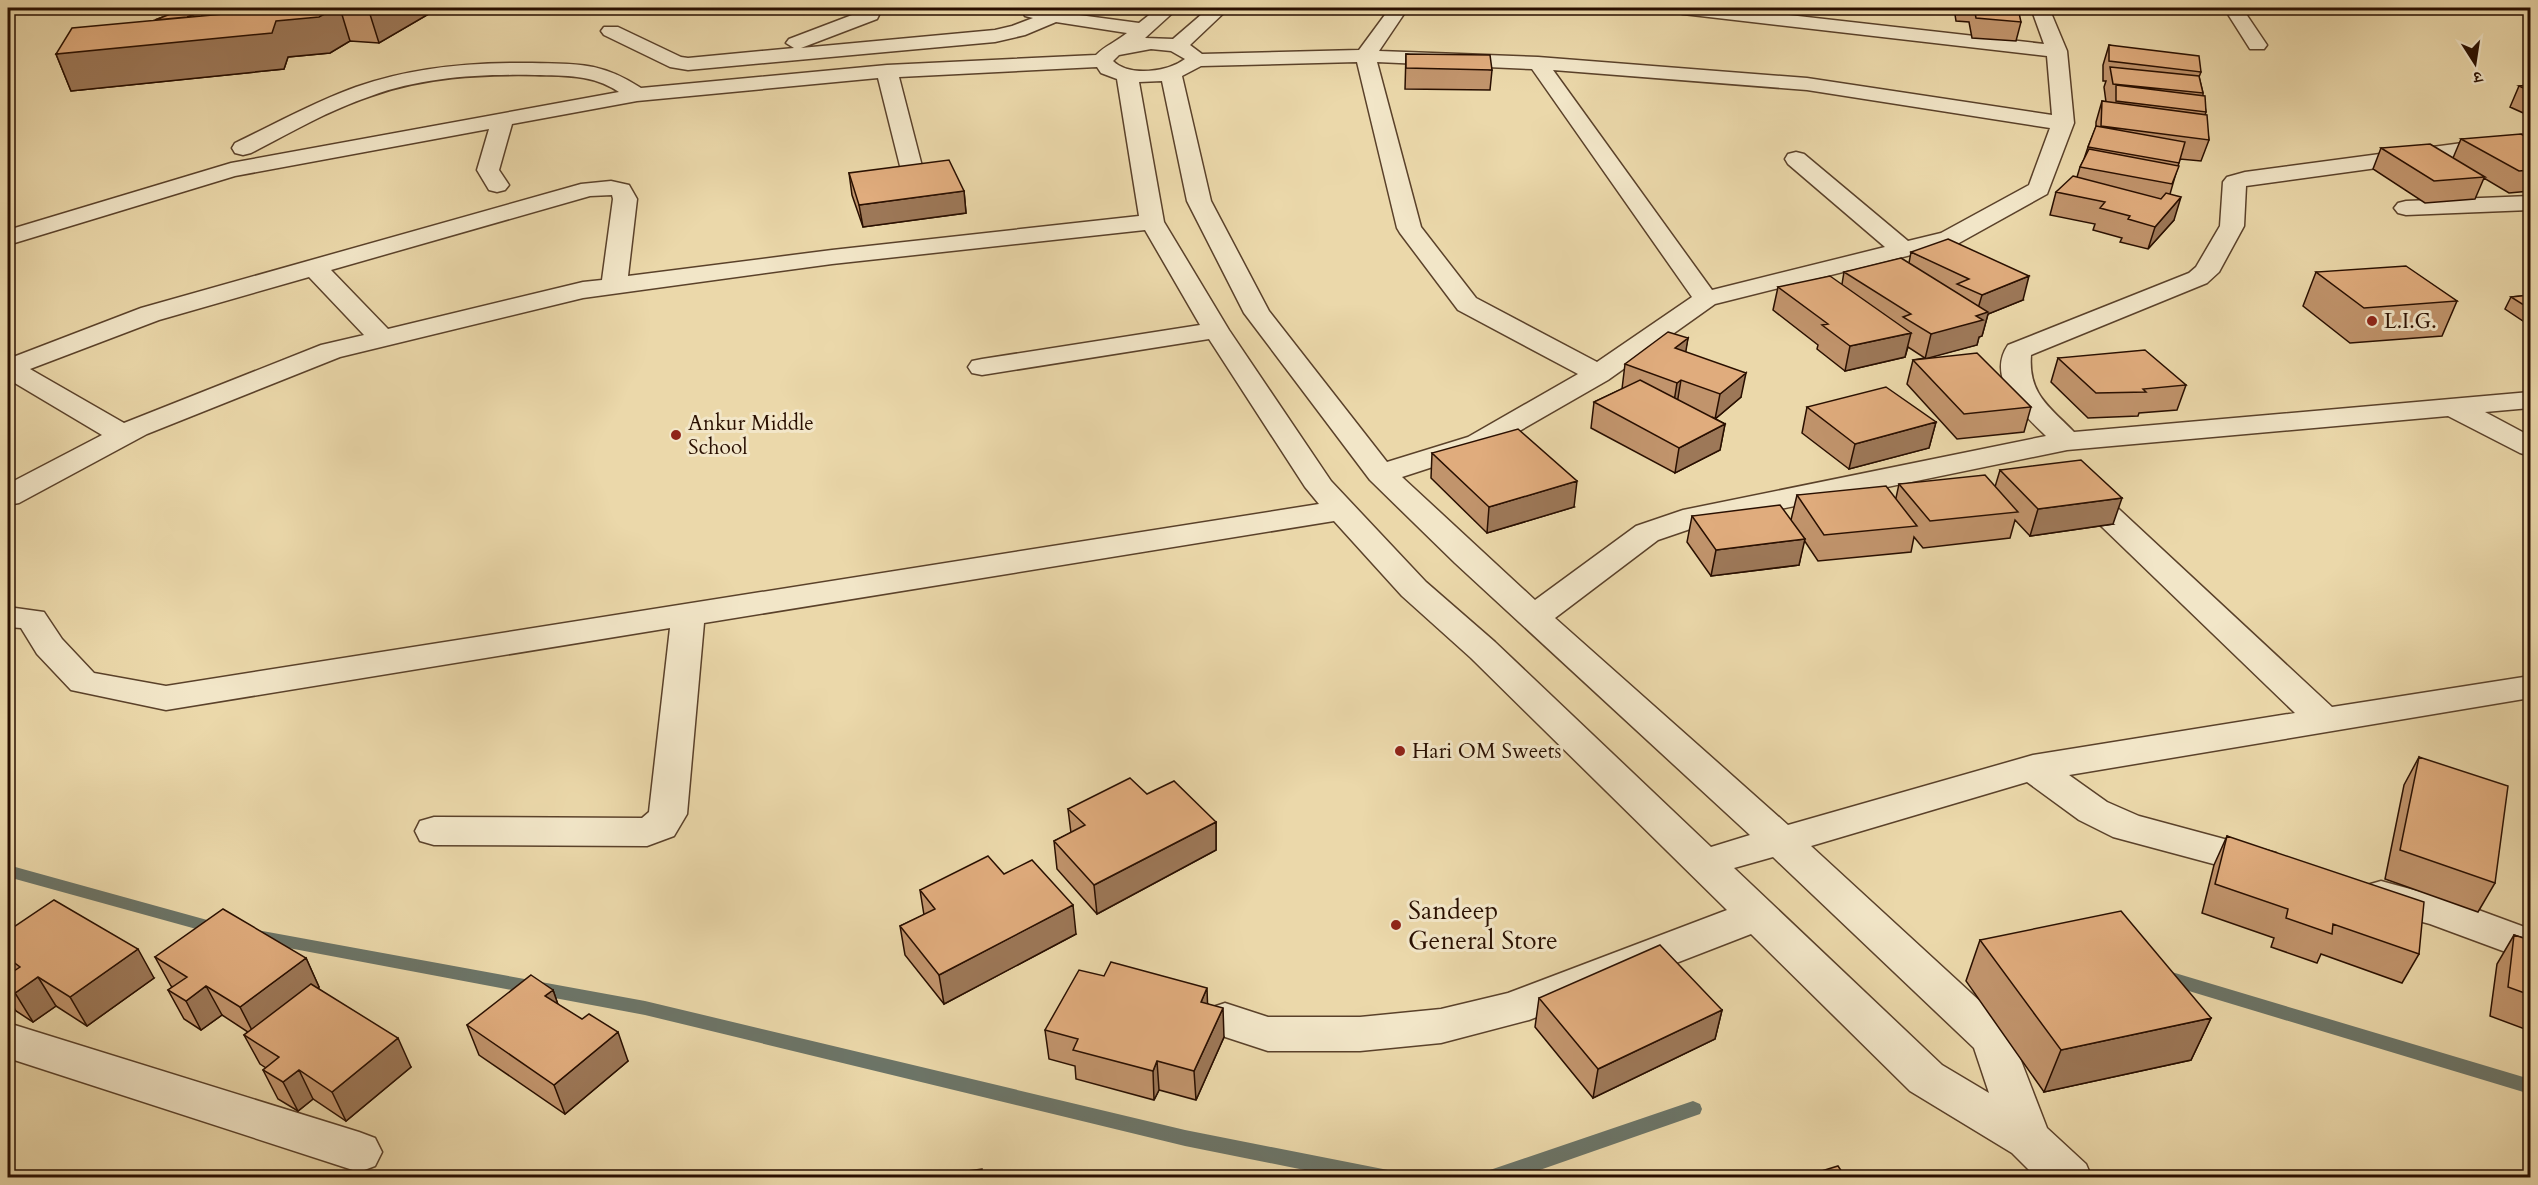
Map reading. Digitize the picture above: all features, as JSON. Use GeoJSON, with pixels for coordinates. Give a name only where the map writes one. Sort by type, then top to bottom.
{"type":"FeatureCollection","features":[{"type":"Feature","properties":{"kind":"street"},"geometry":{"type":"LineString","coordinates":[[755,58],[870,15],[872,11],[866,8]]}},
{"type":"Feature","properties":{"kind":"street"},"geometry":{"type":"LineString","coordinates":[[1023,8],[1053,16],[1143,30]]}},
{"type":"Feature","properties":{"kind":"street"},"geometry":{"type":"LineString","coordinates":[[1117,61],[1143,30],[1169,8]]}},
{"type":"Feature","properties":{"kind":"street"},"geometry":{"type":"LineString","coordinates":[[1221,8],[1182,60],[1199,201],[1257,313],[1382,474],[1466,556],[1781,841],[1993,1039],[2028,1139]]}},
{"type":"Feature","properties":{"kind":"street"},"geometry":{"type":"LineString","coordinates":[[1399,8],[1365,56],[1409,228],[1467,304],[1598,374]]}},
{"type":"Feature","properties":{"kind":"street"},"geometry":{"type":"LineString","coordinates":[[1683,8],[2057,51]]}},
{"type":"Feature","properties":{"kind":"street"},"geometry":{"type":"LineString","coordinates":[[1382,474],[1478,443],[1598,374],[1706,299],[1950,238],[2039,189],[2063,123],[2057,51],[2040,8]]}},
{"type":"Feature","properties":{"kind":"street"},"geometry":{"type":"LineString","coordinates":[[2233,8],[2257,45]]}},
{"type":"Feature","properties":{"kind":"street"},"geometry":{"type":"LineString","coordinates":[[611,31],[677,63],[995,36],[1018,31],[1053,16]]}},
{"type":"Feature","properties":{"kind":"street"},"geometry":{"type":"LineString","coordinates":[[1117,61],[1150,43],[1182,60]]}},
{"type":"Feature","properties":{"kind":"street"},"geometry":{"type":"LineString","coordinates":[[8,238],[231,170],[637,95],[887,71],[1117,61],[1365,56],[1538,63],[1807,84],[2063,123]]}},
{"type":"Feature","properties":{"kind":"street"},"geometry":{"type":"LineString","coordinates":[[1117,61],[1152,222],[1216,330],[1320,487],[1414,589],[1483,650],[1926,1078],[2028,1139],[2069,1178]]}},
{"type":"Feature","properties":{"kind":"street"},"geometry":{"type":"LineString","coordinates":[[1538,63],[1706,299]]}},
{"type":"Feature","properties":{"kind":"street"},"geometry":{"type":"LineString","coordinates":[[243,148],[353,96],[384,85],[426,76],[476,70],[529,68],[580,71],[605,75],[637,95]]}},
{"type":"Feature","properties":{"kind":"street"},"geometry":{"type":"LineString","coordinates":[[887,71],[913,174]]}},
{"type":"Feature","properties":{"kind":"street"},"geometry":{"type":"LineString","coordinates":[[497,185],[488,170],[503,120]]}},
{"type":"Feature","properties":{"kind":"street"},"geometry":{"type":"LineString","coordinates":[[2325,721],[2051,444],[2019,385],[2016,373],[2018,351],[2198,278],[2206,272],[2232,226],[2235,182],[2256,177],[2530,140]]}},
{"type":"Feature","properties":{"kind":"street"},"geometry":{"type":"LineString","coordinates":[[1796,159],[1904,250]]}},
{"type":"Feature","properties":{"kind":"street"},"geometry":{"type":"LineString","coordinates":[[8,368],[121,323],[313,266],[589,189],[621,190],[625,199],[614,286]]}},
{"type":"Feature","properties":{"kind":"street"},"geometry":{"type":"LineString","coordinates":[[2406,208],[2530,203]]}},
{"type":"Feature","properties":{"kind":"street"},"geometry":{"type":"LineString","coordinates":[[8,496],[124,435],[331,351],[583,290],[832,257],[1152,222]]}},
{"type":"Feature","properties":{"kind":"street"},"geometry":{"type":"LineString","coordinates":[[313,266],[382,339]]}},
{"type":"Feature","properties":{"kind":"street"},"geometry":{"type":"LineString","coordinates":[[982,367],[1216,330]]}},
{"type":"Feature","properties":{"kind":"street"},"geometry":{"type":"LineString","coordinates":[[8,368],[124,435]]}},
{"type":"Feature","properties":{"kind":"street"},"geometry":{"type":"LineString","coordinates":[[1534,617],[1647,532],[1694,517],[2051,444],[2530,400]]}},
{"type":"Feature","properties":{"kind":"street"},"geometry":{"type":"LineString","coordinates":[[2453,407],[2530,447]]}},
{"type":"Feature","properties":{"kind":"street"},"geometry":{"type":"LineString","coordinates":[[8,617],[32,619],[49,646],[83,682],[165,698],[1343,510]]}},
{"type":"Feature","properties":{"kind":"street"},"geometry":{"type":"LineString","coordinates":[[434,831],[646,832],[660,826],[668,814],[688,615]]}},
{"type":"Feature","properties":{"kind":"street"},"geometry":{"type":"LineString","coordinates":[[1703,863],[2033,768],[2530,687]]}},
{"type":"Feature","properties":{"kind":"street"},"geometry":{"type":"LineString","coordinates":[[2033,768],[2093,812],[2127,826],[2295,872]]}},
{"type":"Feature","properties":{"kind":"street"},"geometry":{"type":"LineString","coordinates":[[2351,888],[2440,912],[2530,945]]}},
{"type":"Feature","properties":{"kind":"street"},"geometry":{"type":"LineString","coordinates":[[1226,1020],[1268,1034],[1359,1034],[1441,1026],[1514,1008],[1756,915]]}},
{"type":"Feature","properties":{"kind":"street"},"geometry":{"type":"LineString","coordinates":[[8,1041],[360,1152]]}},
{"type":"Feature","properties":{"kind":"building"},"geometry":{"type":"Polygon","coordinates":[[[186,8],[210,8],[187,17],[155,20],[186,8]]]}},
{"type":"Feature","properties":{"kind":"building"},"geometry":{"type":"Polygon","coordinates":[[[210,8],[267,8],[201,15],[211,11],[204,10],[210,8]]]}},
{"type":"Feature","properties":{"kind":"building"},"geometry":{"type":"Polygon","coordinates":[[[289,8],[336,8],[319,17],[276,21],[272,33],[56,54],[72,28],[289,8]]]}},
{"type":"Feature","properties":{"kind":"building"},"geometry":{"type":"Polygon","coordinates":[[[1974,8],[2010,8],[2012,13],[2019,13],[2021,22],[1976,18],[1974,8]]]}},
{"type":"Feature","properties":{"kind":"building"},"geometry":{"type":"Polygon","coordinates":[[[2109,45],[2199,56],[2201,72],[2109,61],[2109,45]]]}},
{"type":"Feature","properties":{"kind":"building"},"geometry":{"type":"Polygon","coordinates":[[[1406,54],[1490,55],[1492,70],[1406,68],[1406,54]]]}},
{"type":"Feature","properties":{"kind":"building"},"geometry":{"type":"Polygon","coordinates":[[[2110,67],[2199,76],[2203,93],[2113,84],[2110,67]]]}},
{"type":"Feature","properties":{"kind":"building"},"geometry":{"type":"Polygon","coordinates":[[[2116,85],[2205,96],[2206,112],[2116,101],[2116,85]]]}},
{"type":"Feature","properties":{"kind":"building"},"geometry":{"type":"Polygon","coordinates":[[[2530,85],[2530,91],[2519,86],[2530,85]]]}},
{"type":"Feature","properties":{"kind":"building"},"geometry":{"type":"Polygon","coordinates":[[[2102,101],[2207,115],[2209,140],[2101,126],[2102,101]]]}},
{"type":"Feature","properties":{"kind":"building"},"geometry":{"type":"Polygon","coordinates":[[[2096,126],[2185,142],[2179,163],[2088,147],[2096,126]]]}},
{"type":"Feature","properties":{"kind":"building"},"geometry":{"type":"Polygon","coordinates":[[[2521,134],[2530,139],[2530,170],[2519,171],[2461,139],[2521,134]]]}},
{"type":"Feature","properties":{"kind":"building"},"geometry":{"type":"Polygon","coordinates":[[[2430,144],[2485,177],[2434,181],[2381,148],[2430,144]]]}},
{"type":"Feature","properties":{"kind":"building"},"geometry":{"type":"Polygon","coordinates":[[[2089,149],[2179,166],[2172,184],[2080,167],[2089,149]]]}},
{"type":"Feature","properties":{"kind":"building"},"geometry":{"type":"Polygon","coordinates":[[[949,160],[964,191],[859,205],[849,173],[949,160]]]}},
{"type":"Feature","properties":{"kind":"building"},"geometry":{"type":"Polygon","coordinates":[[[2073,176],[2161,199],[2166,193],[2181,197],[2155,227],[2128,219],[2130,216],[2100,208],[2105,202],[2056,192],[2073,176]]]}},
{"type":"Feature","properties":{"kind":"building"},"geometry":{"type":"Polygon","coordinates":[[[1948,239],[2029,276],[1982,295],[1957,284],[1969,279],[1911,252],[1948,239]]]}},
{"type":"Feature","properties":{"kind":"building"},"geometry":{"type":"Polygon","coordinates":[[[1901,258],[1988,312],[1976,316],[1983,320],[1931,334],[1903,317],[1911,314],[1844,272],[1901,258]]]}},
{"type":"Feature","properties":{"kind":"building"},"geometry":{"type":"Polygon","coordinates":[[[2406,266],[2457,301],[2364,308],[2316,272],[2406,266]]]}},
{"type":"Feature","properties":{"kind":"building"},"geometry":{"type":"Polygon","coordinates":[[[1830,276],[1911,333],[1850,346],[1822,325],[1828,324],[1778,287],[1830,276]]]}},
{"type":"Feature","properties":{"kind":"building"},"geometry":{"type":"Polygon","coordinates":[[[2530,295],[2530,309],[2511,297],[2530,295]]]}},
{"type":"Feature","properties":{"kind":"building"},"geometry":{"type":"Polygon","coordinates":[[[1668,332],[1688,338],[1675,348],[1746,373],[1720,394],[1681,380],[1677,383],[1625,364],[1668,332]]]}},
{"type":"Feature","properties":{"kind":"building"},"geometry":{"type":"Polygon","coordinates":[[[2145,350],[2186,385],[2143,389],[2146,392],[2096,393],[2058,358],[2145,350]]]}},
{"type":"Feature","properties":{"kind":"building"},"geometry":{"type":"Polygon","coordinates":[[[1977,353],[2031,407],[1964,414],[1913,360],[1977,353]]]}},
{"type":"Feature","properties":{"kind":"building"},"geometry":{"type":"Polygon","coordinates":[[[1640,380],[1725,424],[1679,448],[1594,402],[1640,380]]]}},
{"type":"Feature","properties":{"kind":"building"},"geometry":{"type":"Polygon","coordinates":[[[1886,387],[1936,422],[1855,444],[1807,407],[1886,387]]]}},
{"type":"Feature","properties":{"kind":"building"},"geometry":{"type":"Polygon","coordinates":[[[1518,429],[1577,481],[1489,507],[1432,453],[1518,429]]]}},
{"type":"Feature","properties":{"kind":"building"},"geometry":{"type":"Polygon","coordinates":[[[2081,460],[2122,498],[2038,509],[2000,470],[2081,460]]]}},
{"type":"Feature","properties":{"kind":"building"},"geometry":{"type":"Polygon","coordinates":[[[1985,475],[2018,512],[1930,521],[1899,484],[1985,475]]]}},
{"type":"Feature","properties":{"kind":"building"},"geometry":{"type":"Polygon","coordinates":[[[1886,486],[1917,526],[1824,535],[1797,495],[1886,486]]]}},
{"type":"Feature","properties":{"kind":"building"},"geometry":{"type":"Polygon","coordinates":[[[1780,505],[1805,539],[1716,550],[1692,516],[1780,505]]]}},
{"type":"Feature","properties":{"kind":"building"},"geometry":{"type":"Polygon","coordinates":[[[2419,757],[2508,786],[2495,883],[2400,850],[2419,757]]]}},
{"type":"Feature","properties":{"kind":"building"},"geometry":{"type":"Polygon","coordinates":[[[1130,778],[1147,794],[1174,781],[1216,822],[1094,885],[1054,841],[1085,825],[1068,809],[1130,778]]]}},
{"type":"Feature","properties":{"kind":"building"},"geometry":{"type":"Polygon","coordinates":[[[2227,836],[2424,902],[2419,954],[2333,924],[2332,934],[2286,918],[2288,909],[2215,884],[2227,836]]]}},
{"type":"Feature","properties":{"kind":"building"},"geometry":{"type":"Polygon","coordinates":[[[988,856],[1004,874],[1032,860],[1073,905],[939,975],[900,926],[935,909],[920,890],[988,856]]]}},
{"type":"Feature","properties":{"kind":"building"},"geometry":{"type":"Polygon","coordinates":[[[54,900],[138,949],[70,997],[38,977],[15,993],[8,988],[8,975],[20,967],[8,958],[8,931],[54,900]]]}},
{"type":"Feature","properties":{"kind":"building"},"geometry":{"type":"Polygon","coordinates":[[[223,909],[306,958],[240,1007],[206,986],[186,1001],[168,990],[187,977],[155,957],[223,909]]]}},
{"type":"Feature","properties":{"kind":"building"},"geometry":{"type":"Polygon","coordinates":[[[2121,911],[2211,1018],[2061,1050],[1980,940],[2121,911]]]}},
{"type":"Feature","properties":{"kind":"building"},"geometry":{"type":"Polygon","coordinates":[[[2514,935],[2530,940],[2530,995],[2508,987],[2514,935]]]}},
{"type":"Feature","properties":{"kind":"building"},"geometry":{"type":"Polygon","coordinates":[[[1660,945],[1722,1010],[1598,1069],[1539,998],[1660,945]]]}},
{"type":"Feature","properties":{"kind":"building"},"geometry":{"type":"Polygon","coordinates":[[[1111,962],[1207,988],[1201,1002],[1223,1008],[1194,1071],[1157,1061],[1153,1071],[1073,1050],[1078,1039],[1045,1030],[1079,970],[1104,976],[1111,962]]]}},
{"type":"Feature","properties":{"kind":"building"},"geometry":{"type":"Polygon","coordinates":[[[531,975],[553,990],[545,996],[582,1019],[589,1014],[618,1032],[554,1085],[467,1025],[531,975]]]}},
{"type":"Feature","properties":{"kind":"building"},"geometry":{"type":"Polygon","coordinates":[[[311,984],[398,1038],[332,1092],[299,1070],[283,1082],[263,1070],[279,1057],[244,1035],[311,984]]]}},
{"type":"Feature","properties":{"kind":"building"},"geometry":{"type":"Polygon","coordinates":[[[1838,1166],[1846,1178],[1799,1178],[1838,1166]]]}},
{"type":"Feature","properties":{"kind":"building"},"geometry":{"type":"Polygon","coordinates":[[[982,1169],[982,1178],[913,1178],[982,1169]]]}},
{"type":"Feature","properties":{"kind":"waterway"},"geometry":{"type":"LineString","coordinates":[[8,871],[218,929]]}},
{"type":"Feature","properties":{"kind":"waterway"},"geometry":{"type":"LineString","coordinates":[[257,936],[645,1008],[1185,1138],[1388,1178]]}},
{"type":"Feature","properties":{"kind":"waterway"},"geometry":{"type":"LineString","coordinates":[[2165,977],[2530,1087]]}},
{"type":"Feature","properties":{"kind":"waterway"},"geometry":{"type":"LineString","coordinates":[[1491,1178],[1693,1109]]}},
{"type":"Feature","properties":{"kind":"place","name":"L.I.G."},"geometry":{"type":"Point","coordinates":[2372,321]}},
{"type":"Feature","properties":{"kind":"place","name":"Ankur Middle School"},"geometry":{"type":"Point","coordinates":[676,435]}},
{"type":"Feature","properties":{"kind":"place","name":"Hari OM Sweets"},"geometry":{"type":"Point","coordinates":[1400,751]}},
{"type":"Feature","properties":{"kind":"place","name":"Sandeep General Store"},"geometry":{"type":"Point","coordinates":[1396,925]}}]}
